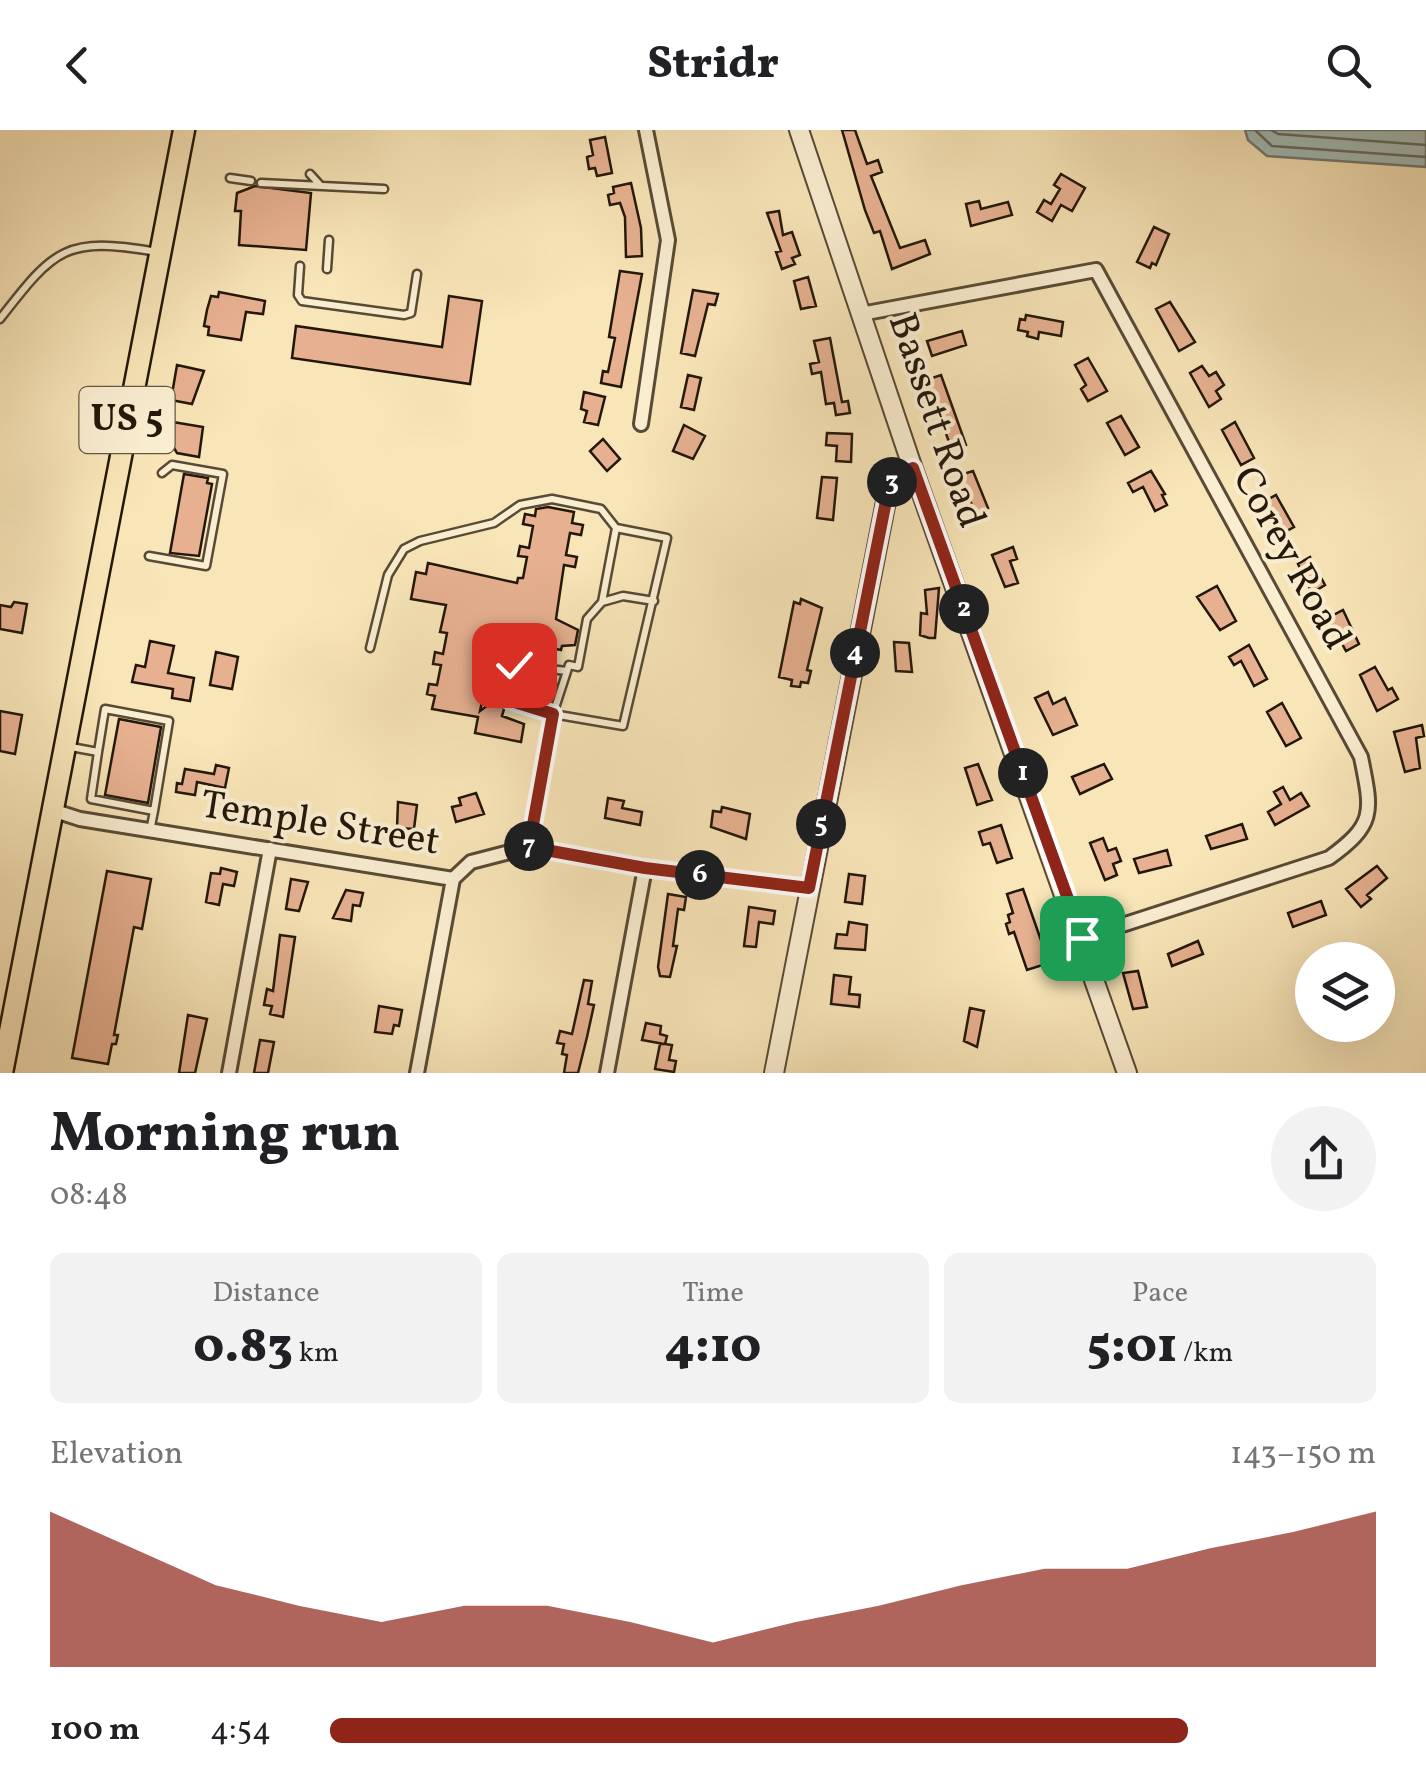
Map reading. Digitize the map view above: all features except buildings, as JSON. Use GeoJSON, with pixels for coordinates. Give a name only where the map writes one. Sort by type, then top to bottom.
{"type":"FeatureCollection","features":[{"type":"Feature","properties":{"kind":"main road","name":"US 5"},"geometry":{"type":"LineString","coordinates":[[2,1073],[184,130]]}},
{"type":"Feature","properties":{"kind":"street"},"geometry":{"type":"LineString","coordinates":[[640,424],[668,240],[646,130]]}},
{"type":"Feature","properties":{"kind":"street","name":"Bassett Road"},"geometry":{"type":"LineString","coordinates":[[799,130],[913,468],[1128,1073]]}},
{"type":"Feature","properties":{"kind":"street","name":"Corey Road"},"geometry":{"type":"LineString","coordinates":[[860,314],[1096,270],[1361,758],[1371,804],[1360,836],[1330,858],[1082,938]]}},
{"type":"Feature","properties":{"kind":"street"},"geometry":{"type":"LineString","coordinates":[[774,1073],[888,491],[893,480],[913,468]]}},
{"type":"Feature","properties":{"kind":"street","name":"Temple Street"},"geometry":{"type":"LineString","coordinates":[[52,810],[80,820],[454,879],[471,862],[529,847],[645,868],[809,888]]}},
{"type":"Feature","properties":{"kind":"street"},"geometry":{"type":"LineString","coordinates":[[229,1073],[270,849]]}},
{"type":"Feature","properties":{"kind":"street"},"geometry":{"type":"LineString","coordinates":[[607,1073],[645,868]]}},
{"type":"Feature","properties":{"kind":"street"},"geometry":{"type":"LineString","coordinates":[[418,1073],[454,879]]}},
{"type":"Feature","properties":{"kind":"lane"},"geometry":{"type":"LineString","coordinates":[[310,174],[321,186]]}},
{"type":"Feature","properties":{"kind":"lane"},"geometry":{"type":"LineString","coordinates":[[230,178],[250,182]]}},
{"type":"Feature","properties":{"kind":"lane"},"geometry":{"type":"LineString","coordinates":[[261,182],[384,189]]}},
{"type":"Feature","properties":{"kind":"lane"},"geometry":{"type":"LineString","coordinates":[[327,268],[329,240]]}},
{"type":"Feature","properties":{"kind":"lane"},"geometry":{"type":"LineString","coordinates":[[0,319],[31,279],[60,253],[94,244],[160,253]]}},
{"type":"Feature","properties":{"kind":"lane"},"geometry":{"type":"LineString","coordinates":[[300,266],[298,295],[302,301],[404,315],[412,313],[417,274]]}},
{"type":"Feature","properties":{"kind":"lane"},"geometry":{"type":"LineString","coordinates":[[149,556],[206,566],[223,474],[172,465],[162,474]]}},
{"type":"Feature","properties":{"kind":"lane"},"geometry":{"type":"LineString","coordinates":[[370,648],[388,575],[404,550],[420,540],[494,523],[520,505],[552,499],[601,509],[616,528],[667,538],[624,726],[553,714],[508,700],[503,677],[514,665],[567,671]]}},
{"type":"Feature","properties":{"kind":"lane"},"geometry":{"type":"LineString","coordinates":[[529,847],[553,714],[569,665],[578,667],[587,619],[602,602],[616,528]]}},
{"type":"Feature","properties":{"kind":"lane"},"geometry":{"type":"LineString","coordinates":[[602,602],[623,596],[654,601]]}},
{"type":"Feature","properties":{"kind":"lane"},"geometry":{"type":"LineString","coordinates":[[150,831],[154,811],[170,721],[105,710],[91,798],[154,811]]}},
{"type":"Feature","properties":{"kind":"lane"},"geometry":{"type":"LineString","coordinates":[[65,746],[98,752]]}},
{"type":"Feature","properties":{"kind":"water"},"geometry":{"type":"Polygon","coordinates":[[[1245,130],[1426,130],[1426,167],[1267,156],[1248,140],[1245,130]]]}},
{"type":"Feature","properties":{"kind":"route"},"geometry":{"type":"LineString","coordinates":[[514,665],[503,677],[508,700],[553,714],[529,847],[645,868],[809,888],[888,491],[893,480],[913,468],[1082,938]]}}]}
